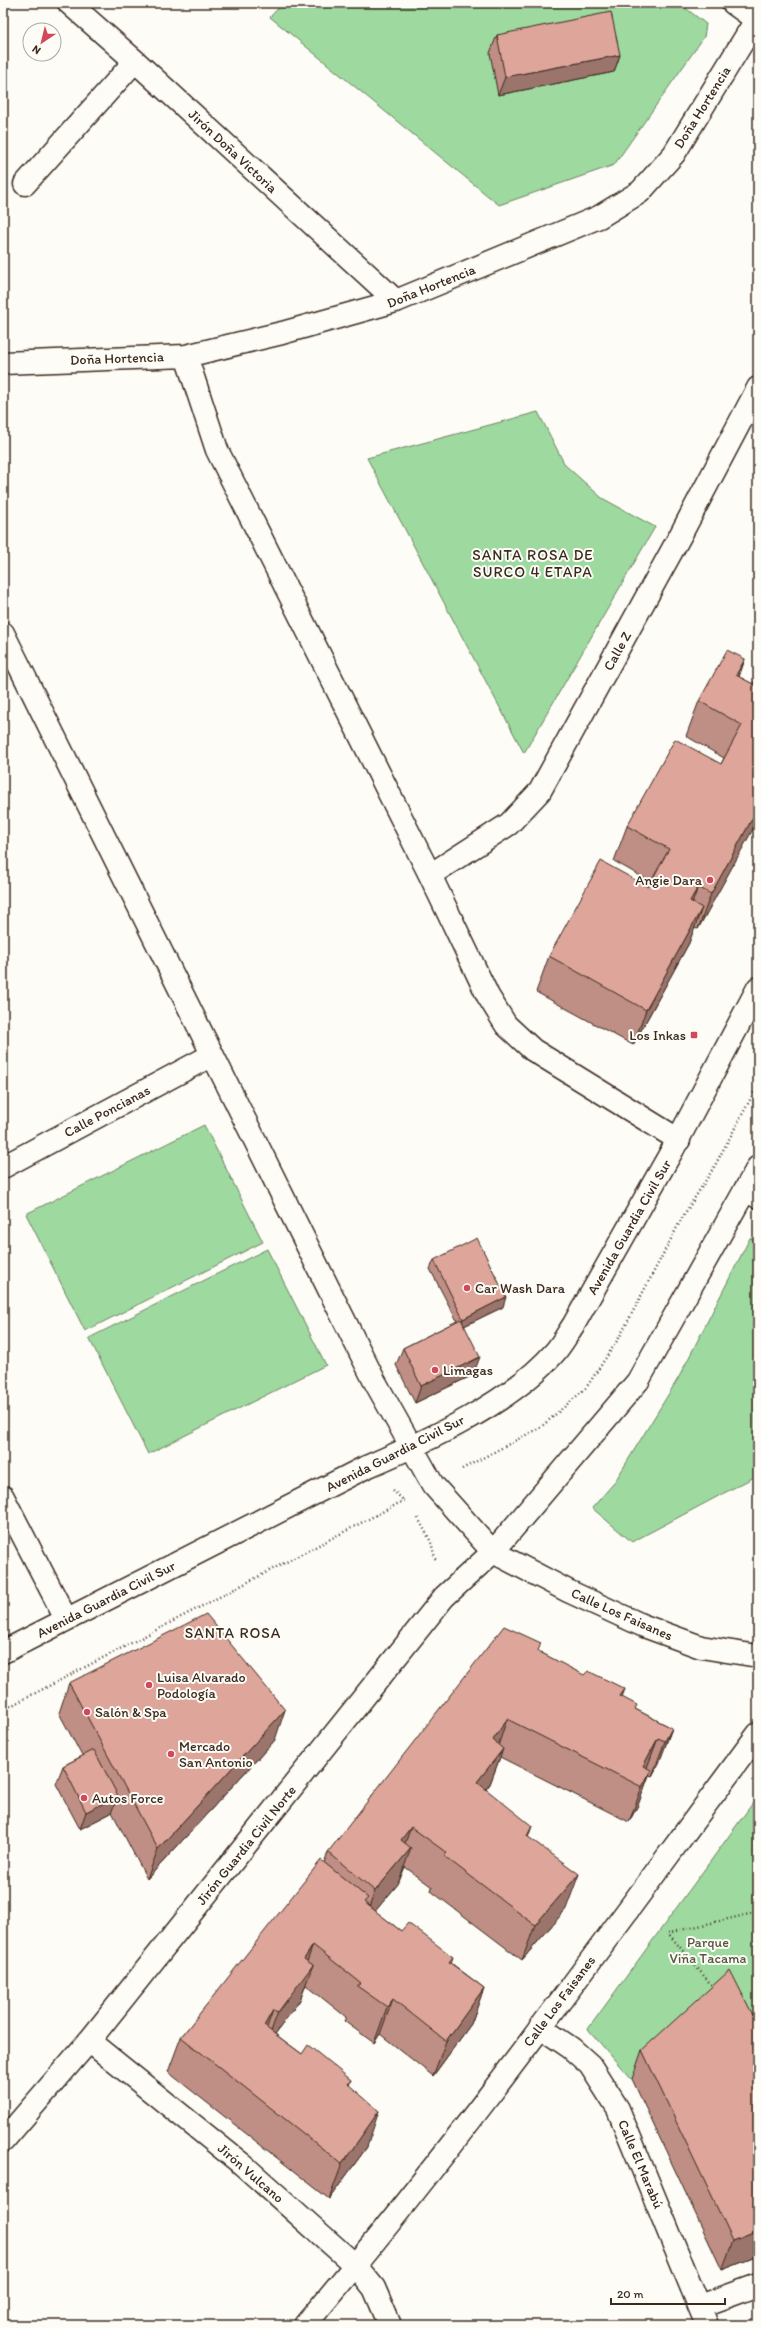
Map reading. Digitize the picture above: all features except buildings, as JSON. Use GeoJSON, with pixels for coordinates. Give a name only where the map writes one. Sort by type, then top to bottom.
{"type":"FeatureCollection","features":[{"type":"Feature","properties":{"kind":"street","name":"Jirón Doña Victoria"},"geometry":{"type":"LineString","coordinates":[[69,3],[135,61],[396,301]]}},
{"type":"Feature","properties":{"kind":"street"},"geometry":{"type":"LineString","coordinates":[[733,3],[757,21]]}},
{"type":"Feature","properties":{"kind":"street","name":"Doña Hortencia"},"geometry":{"type":"LineString","coordinates":[[5,360],[186,356],[282,333],[396,301],[598,217],[640,192],[674,154],[757,21]]}},
{"type":"Feature","properties":{"kind":"street"},"geometry":{"type":"LineString","coordinates":[[25,184],[135,61]]}},
{"type":"Feature","properties":{"kind":"street"},"geometry":{"type":"LineString","coordinates":[[186,356],[217,450],[430,874],[488,996],[506,1025],[533,1050],[678,1140]]}},
{"type":"Feature","properties":{"kind":"street","name":"Calle Z"},"geometry":{"type":"LineString","coordinates":[[430,874],[509,824],[540,791],[680,536],[758,388]]}},
{"type":"Feature","properties":{"kind":"street"},"geometry":{"type":"LineString","coordinates":[[3,633],[374,1380],[433,1485],[493,1552]]}},
{"type":"Feature","properties":{"kind":"street","name":"Avenida Guardia Civil Sur"},"geometry":{"type":"LineString","coordinates":[[3,1652],[364,1468],[413,1447],[501,1398],[529,1376],[555,1352],[574,1324],[678,1140],[758,988]]}},
{"type":"Feature","properties":{"kind":"street","name":"Calle Poncianas"},"geometry":{"type":"LineString","coordinates":[[3,1167],[212,1055]]}},
{"type":"Feature","properties":{"kind":"street","name":"Jirón Guardia Civil Norte"},"geometry":{"type":"LineString","coordinates":[[3,2141],[89,2041],[444,1597],[493,1552],[638,1381],[752,1194],[758,1167]]}},
{"type":"Feature","properties":{"kind":"street"},"geometry":{"type":"LineString","coordinates":[[3,1497],[66,1620]]}},
{"type":"Feature","properties":{"kind":"street","name":"Calle Los Faisanes"},"geometry":{"type":"LineString","coordinates":[[493,1552],[568,1591],[644,1626],[701,1647],[758,1656]]}},
{"type":"Feature","properties":{"kind":"street","name":"Calle Los Faisanes"},"geometry":{"type":"LineString","coordinates":[[306,2325],[356,2266],[540,2027],[758,1734]]}},
{"type":"Feature","properties":{"kind":"street","name":"Calle El Marabú"},"geometry":{"type":"LineString","coordinates":[[540,2027],[571,2048],[590,2065],[618,2109],[703,2315]]}},
{"type":"Feature","properties":{"kind":"street","name":"Jirón Vulcano"},"geometry":{"type":"LineString","coordinates":[[89,2041],[243,2165],[356,2266],[374,2288],[390,2325]]}},
{"type":"Feature","properties":{"kind":"street"},"geometry":{"type":"LineString","coordinates":[[703,2315],[758,2285]]}},
{"type":"Feature","properties":{"kind":"path"},"geometry":{"type":"LineString","coordinates":[[364,1468],[409,1505]]}},
{"type":"Feature","properties":{"kind":"path"},"geometry":{"type":"LineString","coordinates":[[417,1516],[431,1542],[444,1597]]}},
{"type":"Feature","properties":{"kind":"path"},"geometry":{"type":"LineString","coordinates":[[717,1994],[668,1933],[758,1912]]}},
{"type":"Feature","properties":{"kind":"green space"},"geometry":{"type":"Polygon","coordinates":[[[283,3],[679,3],[706,24],[704,37],[614,165],[499,205],[270,17],[283,3]]]}},
{"type":"Feature","properties":{"kind":"green space"},"geometry":{"type":"Polygon","coordinates":[[[538,412],[565,465],[602,498],[655,527],[524,753],[367,458],[538,412]]]}},
{"type":"Feature","properties":{"kind":"green space"},"geometry":{"type":"Polygon","coordinates":[[[204,1125],[263,1242],[85,1331],[26,1214],[204,1125]]]}},
{"type":"Feature","properties":{"kind":"green space"},"geometry":{"type":"Polygon","coordinates":[[[750,1238],[758,1242],[758,1475],[632,1542],[592,1508],[614,1483],[679,1377],[750,1238]]]}},
{"type":"Feature","properties":{"kind":"green space"},"geometry":{"type":"Polygon","coordinates":[[[267,1249],[326,1365],[148,1454],[89,1338],[267,1249]]]}},
{"type":"Feature","properties":{"kind":"green space","name":"Parque Viña Tacama"},"geometry":{"type":"Polygon","coordinates":[[[758,1796],[758,2074],[719,1999],[631,2079],[588,2029],[758,1796]]]}},
{"type":"Feature","properties":{"kind":"place","name":"Angie Dara"},"geometry":{"type":"Point","coordinates":[710,880]}},
{"type":"Feature","properties":{"kind":"place","name":"Los Inkas"},"geometry":{"type":"Point","coordinates":[694,1035]}},
{"type":"Feature","properties":{"kind":"place","name":"Car Wash Dara"},"geometry":{"type":"Point","coordinates":[467,1288]}},
{"type":"Feature","properties":{"kind":"place","name":"Limagas"},"geometry":{"type":"Point","coordinates":[435,1370]}},
{"type":"Feature","properties":{"kind":"place","name":"Luisa Alvarado Podología"},"geometry":{"type":"Point","coordinates":[149,1685]}},
{"type":"Feature","properties":{"kind":"place","name":"Salón & Spa"},"geometry":{"type":"Point","coordinates":[87,1712]}},
{"type":"Feature","properties":{"kind":"place","name":"Mercado San Antonio"},"geometry":{"type":"Point","coordinates":[171,1754]}},
{"type":"Feature","properties":{"kind":"place","name":"Autos Force"},"geometry":{"type":"Point","coordinates":[84,1798]}},
{"type":"Feature","properties":{"kind":"district","name":"SANTA ROSA DE SURCO 4 ETAPA"},"geometry":{"type":"Point","coordinates":[533,564]}},
{"type":"Feature","properties":{"kind":"district","name":"SANTA ROSA"},"geometry":{"type":"Point","coordinates":[233,1633]}}]}
